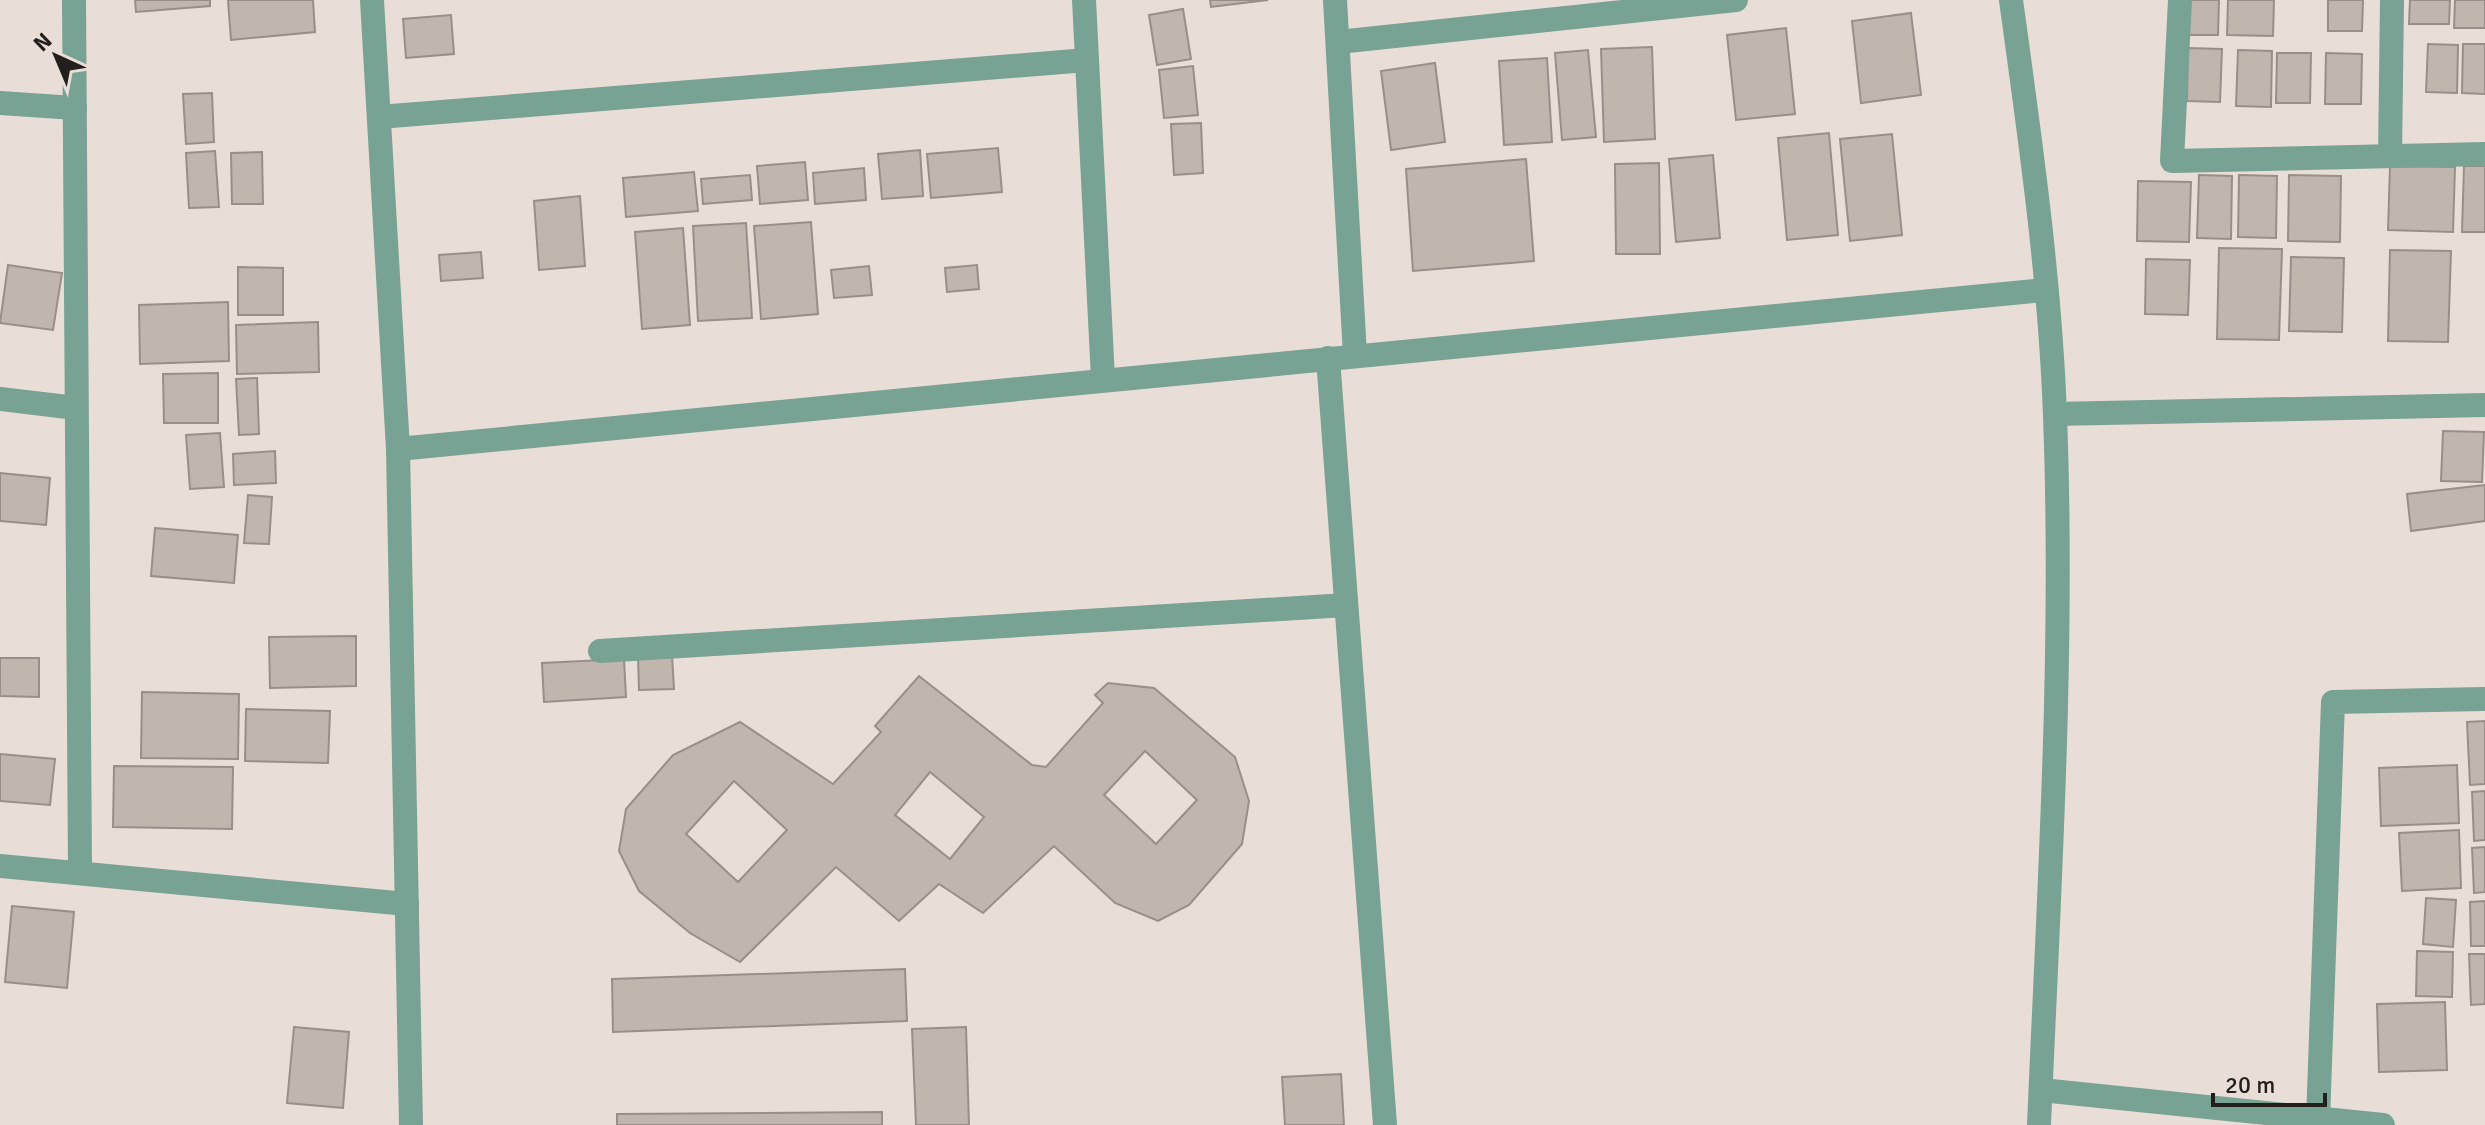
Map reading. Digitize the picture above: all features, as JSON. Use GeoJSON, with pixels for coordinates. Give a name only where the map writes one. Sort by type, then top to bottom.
{"type":"FeatureCollection","features":[{"type":"Feature","properties":{"kind":"street"},"geometry":{"type":"LineString","coordinates":[[74,0],[80,871]]}},
{"type":"Feature","properties":{"kind":"street"},"geometry":{"type":"LineString","coordinates":[[372,0],[398,449],[411,1125]]}},
{"type":"Feature","properties":{"kind":"street"},"geometry":{"type":"LineString","coordinates":[[1084,0],[1103,379]]}},
{"type":"Feature","properties":{"kind":"street"},"geometry":{"type":"LineString","coordinates":[[1335,0],[1355,355]]}},
{"type":"Feature","properties":{"kind":"street"},"geometry":{"type":"LineString","coordinates":[[1338,42],[1736,0]]}},
{"type":"Feature","properties":{"kind":"street"},"geometry":{"type":"LineString","coordinates":[[2011,0],[2033,165],[2055,414],[2057,622],[2039,1125]]}},
{"type":"Feature","properties":{"kind":"street"},"geometry":{"type":"LineString","coordinates":[[2180,0],[2172,161],[2485,154]]}},
{"type":"Feature","properties":{"kind":"street"},"geometry":{"type":"LineString","coordinates":[[2390,156],[2392,0]]}},
{"type":"Feature","properties":{"kind":"street"},"geometry":{"type":"LineString","coordinates":[[379,117],[1087,60]]}},
{"type":"Feature","properties":{"kind":"street"},"geometry":{"type":"LineString","coordinates":[[0,103],[75,108]]}},
{"type":"Feature","properties":{"kind":"street"},"geometry":{"type":"LineString","coordinates":[[398,449],[2044,290]]}},
{"type":"Feature","properties":{"kind":"street"},"geometry":{"type":"LineString","coordinates":[[1328,358],[1385,1125]]}},
{"type":"Feature","properties":{"kind":"street"},"geometry":{"type":"LineString","coordinates":[[0,399],[76,408]]}},
{"type":"Feature","properties":{"kind":"street"},"geometry":{"type":"LineString","coordinates":[[2055,414],[2485,405]]}},
{"type":"Feature","properties":{"kind":"street"},"geometry":{"type":"LineString","coordinates":[[600,651],[1346,605]]}},
{"type":"Feature","properties":{"kind":"street"},"geometry":{"type":"LineString","coordinates":[[2318,1120],[2333,702],[2485,699]]}},
{"type":"Feature","properties":{"kind":"street"},"geometry":{"type":"LineString","coordinates":[[0,866],[80,871],[407,904]]}},
{"type":"Feature","properties":{"kind":"street"},"geometry":{"type":"LineString","coordinates":[[2041,1090],[2383,1125]]}},
{"type":"Feature","properties":{"kind":"building"},"geometry":{"type":"Polygon","coordinates":[[[135,0],[210,0],[210,6],[136,12],[135,0]]]}},
{"type":"Feature","properties":{"kind":"building"},"geometry":{"type":"Polygon","coordinates":[[[228,0],[313,0],[315,32],[231,40],[228,0]]]}},
{"type":"Feature","properties":{"kind":"building"},"geometry":{"type":"Polygon","coordinates":[[[1210,0],[1268,0],[1211,7],[1210,0]]]}},
{"type":"Feature","properties":{"kind":"building"},"geometry":{"type":"Polygon","coordinates":[[[2190,0],[2219,0],[2218,35],[2189,35],[2190,0]]]}},
{"type":"Feature","properties":{"kind":"building"},"geometry":{"type":"Polygon","coordinates":[[[2228,0],[2274,0],[2273,36],[2227,35],[2228,0]]]}},
{"type":"Feature","properties":{"kind":"building"},"geometry":{"type":"Polygon","coordinates":[[[2328,0],[2363,0],[2362,31],[2328,31],[2328,0]]]}},
{"type":"Feature","properties":{"kind":"building"},"geometry":{"type":"Polygon","coordinates":[[[2410,0],[2450,0],[2449,24],[2409,24],[2410,0]]]}},
{"type":"Feature","properties":{"kind":"building"},"geometry":{"type":"Polygon","coordinates":[[[2455,0],[2485,0],[2485,28],[2454,28],[2455,0]]]}},
{"type":"Feature","properties":{"kind":"building"},"geometry":{"type":"Polygon","coordinates":[[[1183,9],[1191,59],[1157,65],[1149,15],[1183,9]]]}},
{"type":"Feature","properties":{"kind":"building"},"geometry":{"type":"Polygon","coordinates":[[[1911,13],[1921,95],[1861,103],[1852,21],[1911,13]]]}},
{"type":"Feature","properties":{"kind":"building"},"geometry":{"type":"Polygon","coordinates":[[[451,15],[454,54],[406,58],[403,19],[451,15]]]}},
{"type":"Feature","properties":{"kind":"building"},"geometry":{"type":"Polygon","coordinates":[[[1786,28],[1795,114],[1736,120],[1727,35],[1786,28]]]}},
{"type":"Feature","properties":{"kind":"building"},"geometry":{"type":"Polygon","coordinates":[[[2428,44],[2458,45],[2457,93],[2426,92],[2428,44]]]}},
{"type":"Feature","properties":{"kind":"building"},"geometry":{"type":"Polygon","coordinates":[[[2463,44],[2485,44],[2485,94],[2462,93],[2463,44]]]}},
{"type":"Feature","properties":{"kind":"building"},"geometry":{"type":"Polygon","coordinates":[[[1652,47],[1655,139],[1604,142],[1601,49],[1652,47]]]}},
{"type":"Feature","properties":{"kind":"building"},"geometry":{"type":"Polygon","coordinates":[[[2188,48],[2222,49],[2220,102],[2187,101],[2188,48]]]}},
{"type":"Feature","properties":{"kind":"building"},"geometry":{"type":"Polygon","coordinates":[[[1588,50],[1596,137],[1562,140],[1555,53],[1588,50]]]}},
{"type":"Feature","properties":{"kind":"building"},"geometry":{"type":"Polygon","coordinates":[[[2238,50],[2272,51],[2271,107],[2236,106],[2238,50]]]}},
{"type":"Feature","properties":{"kind":"building"},"geometry":{"type":"Polygon","coordinates":[[[2277,53],[2311,53],[2310,103],[2276,103],[2277,53]]]}},
{"type":"Feature","properties":{"kind":"building"},"geometry":{"type":"Polygon","coordinates":[[[2326,53],[2362,54],[2361,104],[2325,104],[2326,53]]]}},
{"type":"Feature","properties":{"kind":"building"},"geometry":{"type":"Polygon","coordinates":[[[1547,58],[1552,142],[1504,145],[1499,61],[1547,58]]]}},
{"type":"Feature","properties":{"kind":"building"},"geometry":{"type":"Polygon","coordinates":[[[1435,63],[1445,142],[1391,150],[1381,71],[1435,63]]]}},
{"type":"Feature","properties":{"kind":"building"},"geometry":{"type":"Polygon","coordinates":[[[1193,66],[1198,115],[1164,118],[1159,70],[1193,66]]]}},
{"type":"Feature","properties":{"kind":"building"},"geometry":{"type":"Polygon","coordinates":[[[212,93],[214,142],[186,144],[183,94],[212,93]]]}},
{"type":"Feature","properties":{"kind":"building"},"geometry":{"type":"Polygon","coordinates":[[[1201,123],[1203,173],[1174,175],[1171,124],[1201,123]]]}},
{"type":"Feature","properties":{"kind":"building"},"geometry":{"type":"Polygon","coordinates":[[[1829,133],[1838,235],[1787,240],[1778,138],[1829,133]]]}},
{"type":"Feature","properties":{"kind":"building"},"geometry":{"type":"Polygon","coordinates":[[[1892,134],[1902,235],[1850,241],[1840,139],[1892,134]]]}},
{"type":"Feature","properties":{"kind":"building"},"geometry":{"type":"Polygon","coordinates":[[[998,148],[1002,192],[931,198],[927,154],[998,148]]]}},
{"type":"Feature","properties":{"kind":"building"},"geometry":{"type":"Polygon","coordinates":[[[920,150],[923,196],[882,199],[878,154],[920,150]]]}},
{"type":"Feature","properties":{"kind":"building"},"geometry":{"type":"Polygon","coordinates":[[[215,151],[219,207],[189,208],[186,153],[215,151]]]}},
{"type":"Feature","properties":{"kind":"building"},"geometry":{"type":"Polygon","coordinates":[[[262,152],[263,204],[232,204],[231,153],[262,152]]]}},
{"type":"Feature","properties":{"kind":"building"},"geometry":{"type":"Polygon","coordinates":[[[1713,155],[1720,238],[1676,242],[1669,159],[1713,155]]]}},
{"type":"Feature","properties":{"kind":"building"},"geometry":{"type":"Polygon","coordinates":[[[1526,159],[1534,261],[1413,271],[1406,169],[1526,159]]]}},
{"type":"Feature","properties":{"kind":"building"},"geometry":{"type":"Polygon","coordinates":[[[805,162],[808,200],[760,204],[757,166],[805,162]]]}},
{"type":"Feature","properties":{"kind":"building"},"geometry":{"type":"Polygon","coordinates":[[[1659,163],[1660,254],[1616,254],[1615,164],[1659,163]]]}},
{"type":"Feature","properties":{"kind":"building"},"geometry":{"type":"Polygon","coordinates":[[[2390,166],[2455,167],[2453,232],[2388,230],[2390,166]]]}},
{"type":"Feature","properties":{"kind":"building"},"geometry":{"type":"Polygon","coordinates":[[[2464,166],[2485,166],[2485,232],[2462,232],[2464,166]]]}},
{"type":"Feature","properties":{"kind":"building"},"geometry":{"type":"Polygon","coordinates":[[[864,168],[866,200],[815,204],[813,173],[864,168]]]}},
{"type":"Feature","properties":{"kind":"building"},"geometry":{"type":"Polygon","coordinates":[[[694,172],[698,211],[626,217],[623,178],[694,172]]]}},
{"type":"Feature","properties":{"kind":"building"},"geometry":{"type":"Polygon","coordinates":[[[750,175],[752,200],[703,204],[701,179],[750,175]]]}},
{"type":"Feature","properties":{"kind":"building"},"geometry":{"type":"Polygon","coordinates":[[[2199,175],[2232,176],[2231,239],[2197,238],[2199,175]]]}},
{"type":"Feature","properties":{"kind":"building"},"geometry":{"type":"Polygon","coordinates":[[[2239,175],[2277,176],[2276,238],[2238,237],[2239,175]]]}},
{"type":"Feature","properties":{"kind":"building"},"geometry":{"type":"Polygon","coordinates":[[[2289,175],[2341,176],[2340,242],[2288,241],[2289,175]]]}},
{"type":"Feature","properties":{"kind":"building"},"geometry":{"type":"Polygon","coordinates":[[[2138,181],[2191,182],[2189,242],[2137,241],[2138,181]]]}},
{"type":"Feature","properties":{"kind":"building"},"geometry":{"type":"Polygon","coordinates":[[[580,196],[585,266],[539,270],[534,201],[580,196]]]}},
{"type":"Feature","properties":{"kind":"building"},"geometry":{"type":"Polygon","coordinates":[[[811,222],[818,314],[761,319],[754,226],[811,222]]]}},
{"type":"Feature","properties":{"kind":"building"},"geometry":{"type":"Polygon","coordinates":[[[746,223],[752,318],[698,321],[693,226],[746,223]]]}},
{"type":"Feature","properties":{"kind":"building"},"geometry":{"type":"Polygon","coordinates":[[[683,228],[690,325],[642,329],[635,232],[683,228]]]}},
{"type":"Feature","properties":{"kind":"building"},"geometry":{"type":"Polygon","coordinates":[[[2219,248],[2282,249],[2279,340],[2217,339],[2219,248]]]}},
{"type":"Feature","properties":{"kind":"building"},"geometry":{"type":"Polygon","coordinates":[[[2390,250],[2451,251],[2448,342],[2388,341],[2390,250]]]}},
{"type":"Feature","properties":{"kind":"building"},"geometry":{"type":"Polygon","coordinates":[[[481,252],[483,278],[441,281],[439,255],[481,252]]]}},
{"type":"Feature","properties":{"kind":"building"},"geometry":{"type":"Polygon","coordinates":[[[2291,257],[2344,258],[2342,332],[2289,331],[2291,257]]]}},
{"type":"Feature","properties":{"kind":"building"},"geometry":{"type":"Polygon","coordinates":[[[2146,259],[2190,260],[2188,315],[2145,314],[2146,259]]]}},
{"type":"Feature","properties":{"kind":"building"},"geometry":{"type":"Polygon","coordinates":[[[8,265],[62,273],[53,330],[0,323],[8,265]]]}},
{"type":"Feature","properties":{"kind":"building"},"geometry":{"type":"Polygon","coordinates":[[[977,265],[979,289],[947,292],[945,268],[977,265]]]}},
{"type":"Feature","properties":{"kind":"building"},"geometry":{"type":"Polygon","coordinates":[[[869,266],[872,295],[834,298],[831,270],[869,266]]]}},
{"type":"Feature","properties":{"kind":"building"},"geometry":{"type":"Polygon","coordinates":[[[238,267],[283,268],[283,315],[238,315],[238,267]]]}},
{"type":"Feature","properties":{"kind":"building"},"geometry":{"type":"Polygon","coordinates":[[[228,302],[229,361],[140,364],[139,305],[228,302]]]}},
{"type":"Feature","properties":{"kind":"building"},"geometry":{"type":"Polygon","coordinates":[[[318,322],[319,372],[237,374],[236,325],[318,322]]]}},
{"type":"Feature","properties":{"kind":"building"},"geometry":{"type":"Polygon","coordinates":[[[218,373],[218,423],[164,423],[163,374],[218,373]]]}},
{"type":"Feature","properties":{"kind":"building"},"geometry":{"type":"Polygon","coordinates":[[[257,378],[259,434],[239,435],[236,379],[257,378]]]}},
{"type":"Feature","properties":{"kind":"building"},"geometry":{"type":"Polygon","coordinates":[[[2443,431],[2484,432],[2482,482],[2441,481],[2443,431]]]}},
{"type":"Feature","properties":{"kind":"building"},"geometry":{"type":"Polygon","coordinates":[[[220,433],[224,487],[190,489],[186,435],[220,433]]]}},
{"type":"Feature","properties":{"kind":"building"},"geometry":{"type":"Polygon","coordinates":[[[275,451],[276,483],[234,485],[233,454],[275,451]]]}},
{"type":"Feature","properties":{"kind":"building"},"geometry":{"type":"Polygon","coordinates":[[[0,473],[50,478],[46,525],[0,521],[0,473]]]}},
{"type":"Feature","properties":{"kind":"building"},"geometry":{"type":"Polygon","coordinates":[[[2485,485],[2485,521],[2411,531],[2407,494],[2485,485]]]}},
{"type":"Feature","properties":{"kind":"building"},"geometry":{"type":"Polygon","coordinates":[[[248,495],[272,497],[269,544],[244,543],[248,495]]]}},
{"type":"Feature","properties":{"kind":"building"},"geometry":{"type":"Polygon","coordinates":[[[155,528],[238,535],[234,583],[151,576],[155,528]]]}},
{"type":"Feature","properties":{"kind":"building"},"geometry":{"type":"Polygon","coordinates":[[[356,636],[356,686],[270,688],[269,637],[356,636]]]}},
{"type":"Feature","properties":{"kind":"building"},"geometry":{"type":"Polygon","coordinates":[[[672,655],[674,689],[639,690],[638,656],[672,655]]]}},
{"type":"Feature","properties":{"kind":"building"},"geometry":{"type":"Polygon","coordinates":[[[0,658],[39,658],[39,697],[0,696],[0,658]]]}},
{"type":"Feature","properties":{"kind":"building"},"geometry":{"type":"Polygon","coordinates":[[[624,659],[626,697],[544,702],[542,663],[624,659]]]}},
{"type":"Feature","properties":{"kind":"building"},"geometry":{"type":"Polygon","coordinates":[[[919,676],[1032,765],[1046,767],[1103,703],[1095,695],[1108,683],[1154,688],[1235,757],[1249,801],[1242,844],[1189,905],[1158,921],[1115,903],[1054,846],[983,913],[939,884],[899,921],[836,867],[740,962],[690,933],[639,891],[619,851],[626,809],[673,755],[740,722],[833,784],[881,732],[875,726],[919,676]],[[1145,751],[1104,795],[1156,844],[1197,800],[1145,751]],[[930,772],[895,815],[950,859],[984,817],[930,772]],[[734,781],[686,834],[738,882],[787,830],[734,781]]]}},
{"type":"Feature","properties":{"kind":"building"},"geometry":{"type":"Polygon","coordinates":[[[142,692],[239,694],[238,759],[141,758],[142,692]]]}},
{"type":"Feature","properties":{"kind":"building"},"geometry":{"type":"Polygon","coordinates":[[[246,709],[330,711],[328,763],[245,761],[246,709]]]}},
{"type":"Feature","properties":{"kind":"building"},"geometry":{"type":"Polygon","coordinates":[[[2485,721],[2485,784],[2470,785],[2467,722],[2485,721]]]}},
{"type":"Feature","properties":{"kind":"building"},"geometry":{"type":"Polygon","coordinates":[[[0,754],[55,759],[50,805],[0,801],[0,754]]]}},
{"type":"Feature","properties":{"kind":"building"},"geometry":{"type":"Polygon","coordinates":[[[2457,765],[2459,823],[2381,826],[2379,768],[2457,765]]]}},
{"type":"Feature","properties":{"kind":"building"},"geometry":{"type":"Polygon","coordinates":[[[114,766],[233,767],[232,829],[113,827],[114,766]]]}},
{"type":"Feature","properties":{"kind":"building"},"geometry":{"type":"Polygon","coordinates":[[[2485,791],[2485,840],[2474,841],[2472,792],[2485,791]]]}},
{"type":"Feature","properties":{"kind":"building"},"geometry":{"type":"Polygon","coordinates":[[[2459,830],[2461,888],[2402,891],[2399,833],[2459,830]]]}},
{"type":"Feature","properties":{"kind":"building"},"geometry":{"type":"Polygon","coordinates":[[[2485,847],[2485,892],[2474,893],[2472,848],[2485,847]]]}},
{"type":"Feature","properties":{"kind":"building"},"geometry":{"type":"Polygon","coordinates":[[[2426,898],[2456,900],[2453,947],[2423,944],[2426,898]]]}},
{"type":"Feature","properties":{"kind":"building"},"geometry":{"type":"Polygon","coordinates":[[[2485,901],[2485,946],[2471,946],[2470,902],[2485,901]]]}},
{"type":"Feature","properties":{"kind":"building"},"geometry":{"type":"Polygon","coordinates":[[[12,906],[74,912],[67,988],[5,982],[12,906]]]}},
{"type":"Feature","properties":{"kind":"building"},"geometry":{"type":"Polygon","coordinates":[[[2417,951],[2453,952],[2452,997],[2416,996],[2417,951]]]}},
{"type":"Feature","properties":{"kind":"building"},"geometry":{"type":"Polygon","coordinates":[[[2469,954],[2485,954],[2485,1004],[2471,1005],[2469,954]]]}},
{"type":"Feature","properties":{"kind":"building"},"geometry":{"type":"Polygon","coordinates":[[[905,969],[907,1021],[613,1032],[612,979],[905,969]]]}},
{"type":"Feature","properties":{"kind":"building"},"geometry":{"type":"Polygon","coordinates":[[[2445,1002],[2447,1070],[2379,1072],[2377,1004],[2445,1002]]]}},
{"type":"Feature","properties":{"kind":"building"},"geometry":{"type":"Polygon","coordinates":[[[294,1027],[349,1032],[343,1108],[287,1103],[294,1027]]]}},
{"type":"Feature","properties":{"kind":"building"},"geometry":{"type":"Polygon","coordinates":[[[966,1027],[969,1125],[916,1125],[912,1029],[966,1027]]]}},
{"type":"Feature","properties":{"kind":"building"},"geometry":{"type":"Polygon","coordinates":[[[1341,1074],[1344,1125],[1285,1125],[1282,1077],[1341,1074]]]}},
{"type":"Feature","properties":{"kind":"building"},"geometry":{"type":"Polygon","coordinates":[[[882,1112],[882,1125],[617,1125],[617,1114],[882,1112]]]}}]}
